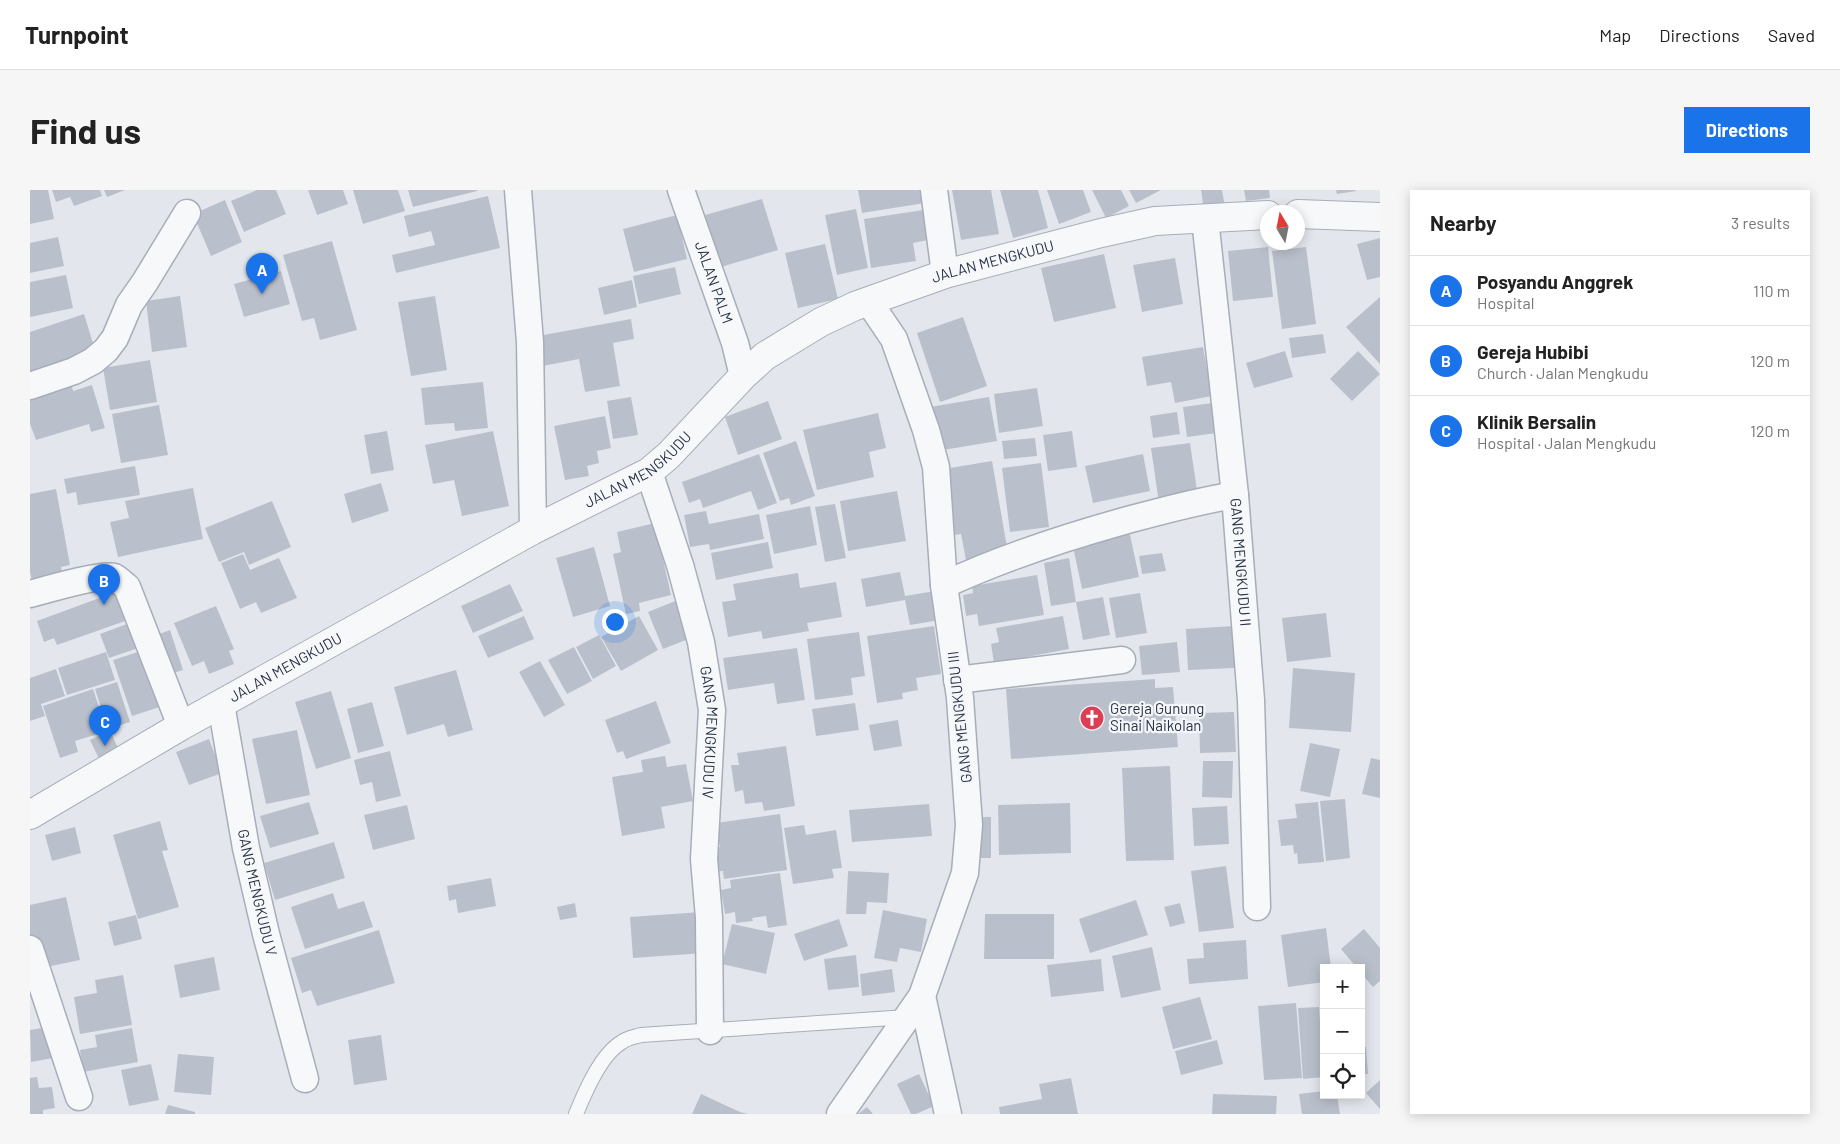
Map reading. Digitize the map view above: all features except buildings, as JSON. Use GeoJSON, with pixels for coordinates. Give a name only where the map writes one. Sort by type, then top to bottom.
{"type":"FeatureCollection","features":[{"type":"Feature","properties":{"kind":"street"},"geometry":{"type":"LineString","coordinates":[[518,190],[530,342],[533,530]]}},
{"type":"Feature","properties":{"kind":"street","name":"JALAN PALM"},"geometry":{"type":"LineString","coordinates":[[681,190],[735,343],[743,376]]}},
{"type":"Feature","properties":{"kind":"street"},"geometry":{"type":"LineString","coordinates":[[934,190],[945,274]]}},
{"type":"Feature","properties":{"kind":"street"},"geometry":{"type":"LineString","coordinates":[[30,386],[74,371],[93,361],[106,350],[115,338],[129,304],[188,213]]}},
{"type":"Feature","properties":{"kind":"street"},"geometry":{"type":"LineString","coordinates":[[1305,214],[1380,217]]}},
{"type":"Feature","properties":{"kind":"street","name":"JALAN MENGKUDU"},"geometry":{"type":"LineString","coordinates":[[30,815],[181,726],[533,530],[649,472],[669,455],[743,376],[765,356],[821,322],[856,306],[945,274],[1155,221],[1260,216]]}},
{"type":"Feature","properties":{"kind":"street","name":"GANG MENGKUDU II"},"geometry":{"type":"LineString","coordinates":[[1205,219],[1235,495],[1250,700],[1257,907]]}},
{"type":"Feature","properties":{"kind":"street","name":"GANG MENGKUDU III"},"geometry":{"type":"LineString","coordinates":[[840,1114],[922,996],[965,873],[969,824],[966,764],[958,680],[944,585],[936,467],[926,430],[894,339],[869,302]]}},
{"type":"Feature","properties":{"kind":"street","name":"GANG MENGKUDU IV"},"geometry":{"type":"LineString","coordinates":[[649,472],[680,565],[702,642],[712,710],[704,859],[709,918],[710,1031]]}},
{"type":"Feature","properties":{"kind":"street"},"geometry":{"type":"LineString","coordinates":[[944,585],[980,568],[1079,533],[1193,502],[1235,495]]}},
{"type":"Feature","properties":{"kind":"street"},"geometry":{"type":"LineString","coordinates":[[30,594],[108,577],[114,577],[127,587],[181,726]]}},
{"type":"Feature","properties":{"kind":"street"},"geometry":{"type":"LineString","coordinates":[[958,680],[1122,660]]}},
{"type":"Feature","properties":{"kind":"street","name":"GANG MENGKUDU V"},"geometry":{"type":"LineString","coordinates":[[221,704],[248,858],[304,1079]]}},
{"type":"Feature","properties":{"kind":"street"},"geometry":{"type":"LineString","coordinates":[[30,949],[79,1097]]}},
{"type":"Feature","properties":{"kind":"street"},"geometry":{"type":"LineString","coordinates":[[922,996],[948,1114]]}},
{"type":"Feature","properties":{"kind":"lane"},"geometry":{"type":"LineString","coordinates":[[576,1114],[590,1081],[610,1053],[622,1042],[640,1035],[907,1018]]}},
{"type":"Feature","properties":{"kind":"place","name":"Posyandu Anggrek"},"geometry":{"type":"Point","coordinates":[262,294]}},
{"type":"Feature","properties":{"kind":"place","name":"Gereja Hubibi"},"geometry":{"type":"Point","coordinates":[104,605]}},
{"type":"Feature","properties":{"kind":"place","name":"Gereja Gunung Sinai Naikolan"},"geometry":{"type":"Point","coordinates":[1092,718]}},
{"type":"Feature","properties":{"kind":"place","name":"Klinik Bersalin"},"geometry":{"type":"Point","coordinates":[105,746]}}]}
